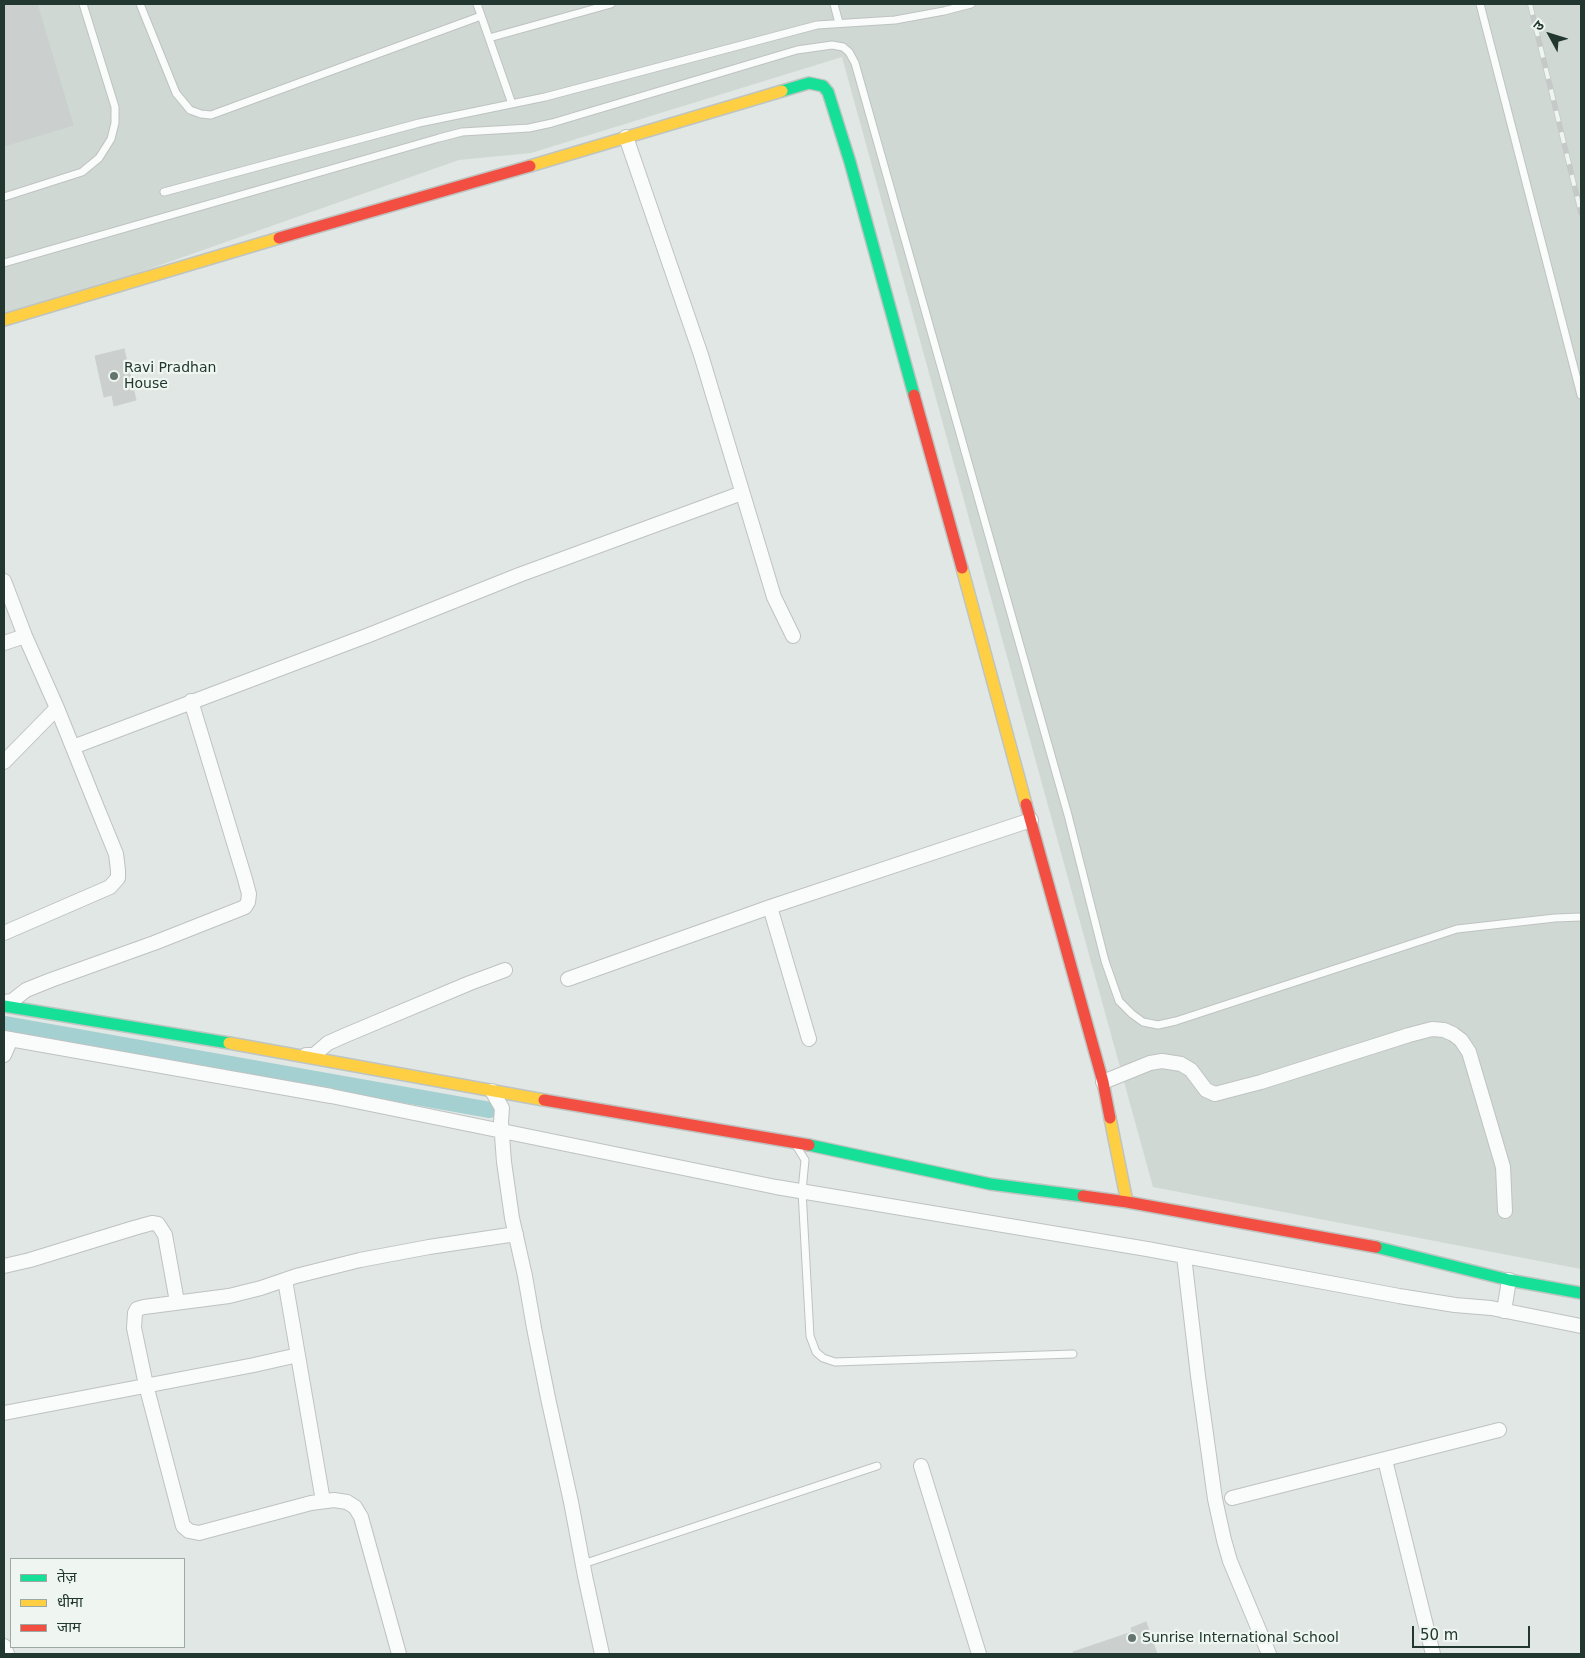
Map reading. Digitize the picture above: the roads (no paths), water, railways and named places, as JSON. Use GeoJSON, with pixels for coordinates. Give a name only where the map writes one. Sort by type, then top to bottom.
{"type":"FeatureCollection","features":[{"type":"Feature","properties":{"kind":"street"},"geometry":{"type":"LineString","coordinates":[[4,320],[809,83],[823,86],[828,92],[850,162],[1103,1082],[1127,1202]]}},
{"type":"Feature","properties":{"kind":"street"},"geometry":{"type":"LineString","coordinates":[[626,137],[701,355],[774,597],[793,636]]}},
{"type":"Feature","properties":{"kind":"street"},"geometry":{"type":"LineString","coordinates":[[73,747],[368,635],[529,571],[742,493]]}},
{"type":"Feature","properties":{"kind":"street"},"geometry":{"type":"LineString","coordinates":[[4,581],[116,854],[118,870],[118,878],[110,887],[4,933]]}},
{"type":"Feature","properties":{"kind":"street"},"geometry":{"type":"LineString","coordinates":[[4,642],[25,636]]}},
{"type":"Feature","properties":{"kind":"street"},"geometry":{"type":"LineString","coordinates":[[4,1004],[12,1001],[26,990],[245,907],[249,894],[246,879],[191,701]]}},
{"type":"Feature","properties":{"kind":"street"},"geometry":{"type":"LineString","coordinates":[[4,762],[57,708]]}},
{"type":"Feature","properties":{"kind":"street"},"geometry":{"type":"LineString","coordinates":[[568,979],[770,907],[1031,820]]}},
{"type":"Feature","properties":{"kind":"street"},"geometry":{"type":"LineString","coordinates":[[770,907],[809,1039]]}},
{"type":"Feature","properties":{"kind":"street"},"geometry":{"type":"LineString","coordinates":[[298,1054],[314,1055],[328,1043],[505,970]]}},
{"type":"Feature","properties":{"kind":"street"},"geometry":{"type":"LineString","coordinates":[[4,1004],[298,1054],[492,1091],[794,1142],[990,1184],[1127,1202],[1365,1244],[1509,1280],[1581,1293]]}},
{"type":"Feature","properties":{"kind":"street"},"geometry":{"type":"LineString","coordinates":[[1103,1082],[1150,1063],[1162,1061],[1181,1064],[1191,1070],[1206,1090],[1214,1094],[1261,1082],[1409,1035],[1432,1030],[1444,1030],[1462,1040],[1470,1052],[1503,1167],[1505,1211]]}},
{"type":"Feature","properties":{"kind":"street"},"geometry":{"type":"LineString","coordinates":[[4,1055],[8,1038],[502,1127],[802,1186],[1408,1298],[1504,1311],[1581,1326]]}},
{"type":"Feature","properties":{"kind":"street"},"geometry":{"type":"LineString","coordinates":[[492,1091],[502,1108],[504,1162],[516,1234],[582,1564],[602,1654]]}},
{"type":"Feature","properties":{"kind":"street"},"geometry":{"type":"LineString","coordinates":[[4,1266],[152,1223],[158,1224],[165,1235],[177,1302]]}},
{"type":"Feature","properties":{"kind":"street"},"geometry":{"type":"LineString","coordinates":[[399,1654],[361,1517],[355,1507],[347,1502],[334,1500],[311,1503],[208,1532],[189,1531],[183,1526],[146,1385],[134,1328],[135,1313],[144,1307],[230,1296],[369,1259],[429,1247],[516,1234]]}},
{"type":"Feature","properties":{"kind":"street"},"geometry":{"type":"LineString","coordinates":[[1184,1256],[1215,1499],[1230,1561],[1268,1654]]}},
{"type":"Feature","properties":{"kind":"street"},"geometry":{"type":"LineString","coordinates":[[285,1280],[323,1501]]}},
{"type":"Feature","properties":{"kind":"street"},"geometry":{"type":"LineString","coordinates":[[1504,1311],[1509,1280]]}},
{"type":"Feature","properties":{"kind":"street"},"geometry":{"type":"LineString","coordinates":[[4,1413],[298,1355]]}},
{"type":"Feature","properties":{"kind":"street"},"geometry":{"type":"LineString","coordinates":[[1232,1498],[1499,1430]]}},
{"type":"Feature","properties":{"kind":"street"},"geometry":{"type":"LineString","coordinates":[[1385,1460],[1433,1654]]}},
{"type":"Feature","properties":{"kind":"street"},"geometry":{"type":"LineString","coordinates":[[921,1466],[979,1654]]}},
{"type":"Feature","properties":{"kind":"street"},"geometry":{"type":"LineString","coordinates":[[4,1646],[7,1654]]}},
{"type":"Feature","properties":{"kind":"lane"},"geometry":{"type":"LineString","coordinates":[[4,196],[82,172],[99,158],[111,139],[116,123],[115,107],[83,4]]}},
{"type":"Feature","properties":{"kind":"lane"},"geometry":{"type":"LineString","coordinates":[[140,4],[176,93],[190,110],[200,114],[211,115],[481,16]]}},
{"type":"Feature","properties":{"kind":"lane"},"geometry":{"type":"LineString","coordinates":[[477,4],[512,104]]}},
{"type":"Feature","properties":{"kind":"lane"},"geometry":{"type":"LineString","coordinates":[[489,38],[611,4]]}},
{"type":"Feature","properties":{"kind":"lane"},"geometry":{"type":"LineString","coordinates":[[834,4],[839,23]]}},
{"type":"Feature","properties":{"kind":"lane"},"geometry":{"type":"LineString","coordinates":[[164,192],[419,123],[545,97],[817,25],[894,20],[971,4]]}},
{"type":"Feature","properties":{"kind":"lane"},"geometry":{"type":"LineString","coordinates":[[1480,4],[1581,395]]}},
{"type":"Feature","properties":{"kind":"lane"},"geometry":{"type":"LineString","coordinates":[[4,262],[462,132],[529,128],[552,123],[797,50],[832,45],[842,46],[849,52],[855,63],[1062,796],[1105,961],[1118,1001],[1143,1022],[1158,1025],[1176,1021],[1458,929],[1555,918],[1581,917]]}},
{"type":"Feature","properties":{"kind":"lane"},"geometry":{"type":"LineString","coordinates":[[794,1142],[805,1160],[802,1186],[810,1336],[816,1352],[823,1358],[834,1362],[1073,1354]]}},
{"type":"Feature","properties":{"kind":"lane"},"geometry":{"type":"LineString","coordinates":[[582,1564],[877,1466]]}},
{"type":"Feature","properties":{"kind":"waterway"},"geometry":{"type":"LineString","coordinates":[[4,1024],[490,1110]]}},
{"type":"Feature","properties":{"kind":"railway"},"geometry":{"type":"LineString","coordinates":[[1530,4],[1581,213]]}},
{"type":"Feature","properties":{"kind":"place","name":"Ravi Pradhan House"},"geometry":{"type":"Point","coordinates":[114,376]}},
{"type":"Feature","properties":{"kind":"place","name":"Sunrise International School"},"geometry":{"type":"Point","coordinates":[1132,1638]}}]}
